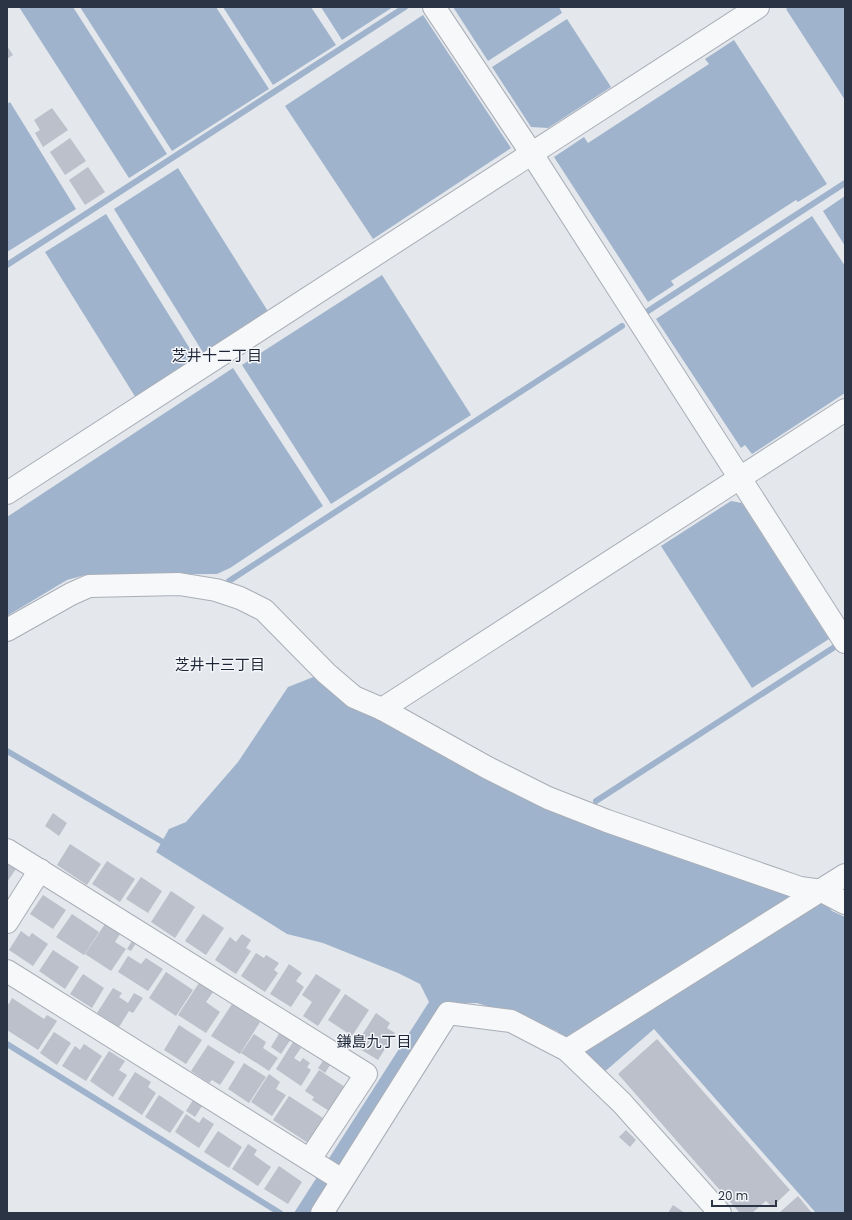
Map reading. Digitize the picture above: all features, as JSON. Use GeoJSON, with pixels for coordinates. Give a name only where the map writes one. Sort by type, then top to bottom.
{"type":"FeatureCollection","features":[{"type":"Feature","properties":{"kind":"street"},"geometry":{"type":"LineString","coordinates":[[434,7],[532,154],[739,479],[845,642]]}},
{"type":"Feature","properties":{"kind":"street"},"geometry":{"type":"LineString","coordinates":[[7,493],[758,7]]}},
{"type":"Feature","properties":{"kind":"street"},"geometry":{"type":"LineString","coordinates":[[382,709],[845,410]]}},
{"type":"Feature","properties":{"kind":"street"},"geometry":{"type":"LineString","coordinates":[[7,630],[71,594],[89,586],[179,584],[216,590],[240,598],[264,610],[332,678],[354,697],[382,709],[488,768],[548,798],[607,822],[845,903]]}},
{"type":"Feature","properties":{"kind":"street"},"geometry":{"type":"LineString","coordinates":[[7,850],[366,1074],[314,1162]]}},
{"type":"Feature","properties":{"kind":"street"},"geometry":{"type":"LineString","coordinates":[[7,922],[40,870]]}},
{"type":"Feature","properties":{"kind":"street"},"geometry":{"type":"LineString","coordinates":[[569,1048],[845,875]]}},
{"type":"Feature","properties":{"kind":"street"},"geometry":{"type":"LineString","coordinates":[[7,971],[342,1180]]}},
{"type":"Feature","properties":{"kind":"street"},"geometry":{"type":"LineString","coordinates":[[322,1213],[448,1013],[511,1021],[569,1048],[622,1103],[720,1213]]}},
{"type":"Feature","properties":{"kind":"water"},"geometry":{"type":"Polygon","coordinates":[[[19,7],[73,7],[167,154],[129,178],[19,7]]]}},
{"type":"Feature","properties":{"kind":"water"},"geometry":{"type":"Polygon","coordinates":[[[80,7],[216,7],[269,89],[172,151],[80,7]]]}},
{"type":"Feature","properties":{"kind":"water"},"geometry":{"type":"Polygon","coordinates":[[[223,7],[311,7],[336,45],[273,85],[223,7]]]}},
{"type":"Feature","properties":{"kind":"water"},"geometry":{"type":"Polygon","coordinates":[[[321,7],[393,7],[342,40],[321,7]]]}},
{"type":"Feature","properties":{"kind":"water"},"geometry":{"type":"Polygon","coordinates":[[[453,7],[559,7],[562,13],[488,61],[453,7]]]}},
{"type":"Feature","properties":{"kind":"water"},"geometry":{"type":"Polygon","coordinates":[[[789,7],[845,7],[845,100],[786,9],[789,7]]]}},
{"type":"Feature","properties":{"kind":"water"},"geometry":{"type":"Polygon","coordinates":[[[423,15],[511,148],[373,239],[285,106],[423,15]]]}},
{"type":"Feature","properties":{"kind":"water"},"geometry":{"type":"Polygon","coordinates":[[[567,19],[611,87],[548,128],[531,127],[492,67],[567,19]]]}},
{"type":"Feature","properties":{"kind":"water"},"geometry":{"type":"Polygon","coordinates":[[[734,40],[827,184],[798,202],[796,200],[671,281],[674,285],[648,302],[554,157],[584,137],[588,143],[709,64],[705,59],[734,40]]]}},
{"type":"Feature","properties":{"kind":"water"},"geometry":{"type":"Polygon","coordinates":[[[10,102],[76,209],[7,252],[7,104],[10,102]]]}},
{"type":"Feature","properties":{"kind":"water"},"geometry":{"type":"Polygon","coordinates":[[[178,168],[269,313],[204,354],[114,209],[178,168]]]}},
{"type":"Feature","properties":{"kind":"water"},"geometry":{"type":"Polygon","coordinates":[[[845,196],[845,246],[823,211],[845,196]]]}},
{"type":"Feature","properties":{"kind":"water"},"geometry":{"type":"Polygon","coordinates":[[[106,214],[197,360],[136,398],[45,252],[106,214]]]}},
{"type":"Feature","properties":{"kind":"water"},"geometry":{"type":"Polygon","coordinates":[[[812,216],[845,266],[845,393],[752,454],[745,445],[741,448],[656,319],[812,216]]]}},
{"type":"Feature","properties":{"kind":"water"},"geometry":{"type":"Polygon","coordinates":[[[382,275],[471,415],[331,504],[242,365],[382,275]]]}},
{"type":"Feature","properties":{"kind":"water"},"geometry":{"type":"Polygon","coordinates":[[[233,368],[323,506],[230,568],[217,574],[85,575],[67,580],[7,616],[7,517],[233,368]]]}},
{"type":"Feature","properties":{"kind":"water"},"geometry":{"type":"Polygon","coordinates":[[[731,501],[742,503],[829,639],[752,688],[661,546],[731,501]]]}},
{"type":"Feature","properties":{"kind":"water"},"geometry":{"type":"Polygon","coordinates":[[[321,674],[387,721],[824,902],[832,911],[845,917],[845,1213],[816,1213],[654,1029],[602,1074],[557,1031],[532,1020],[477,1003],[442,1004],[310,1213],[294,1213],[429,1002],[420,984],[398,973],[323,943],[287,934],[156,852],[169,829],[186,822],[238,762],[288,687],[321,674]]]}},
{"type":"Feature","properties":{"kind":"building"},"geometry":{"type":"Polygon","coordinates":[[[7,46],[13,55],[7,59],[7,46]]]}},
{"type":"Feature","properties":{"kind":"building"},"geometry":{"type":"Polygon","coordinates":[[[52,108],[68,130],[43,147],[35,133],[40,130],[34,120],[52,108]]]}},
{"type":"Feature","properties":{"kind":"building"},"geometry":{"type":"Polygon","coordinates":[[[70,138],[86,161],[65,175],[50,152],[70,138]]]}},
{"type":"Feature","properties":{"kind":"building"},"geometry":{"type":"Polygon","coordinates":[[[88,167],[105,192],[85,205],[69,180],[88,167]]]}},
{"type":"Feature","properties":{"kind":"building"},"geometry":{"type":"Polygon","coordinates":[[[53,813],[67,823],[59,836],[45,826],[53,813]]]}},
{"type":"Feature","properties":{"kind":"building"},"geometry":{"type":"Polygon","coordinates":[[[70,844],[101,864],[87,885],[57,865],[70,844]]]}},
{"type":"Feature","properties":{"kind":"building"},"geometry":{"type":"Polygon","coordinates":[[[107,861],[135,879],[120,902],[92,884],[107,861]]]}},
{"type":"Feature","properties":{"kind":"building"},"geometry":{"type":"Polygon","coordinates":[[[7,864],[16,869],[7,882],[7,864]]]}},
{"type":"Feature","properties":{"kind":"building"},"geometry":{"type":"Polygon","coordinates":[[[141,877],[162,891],[148,913],[126,899],[141,877]]]}},
{"type":"Feature","properties":{"kind":"building"},"geometry":{"type":"Polygon","coordinates":[[[171,891],[195,907],[175,938],[151,922],[171,891]]]}},
{"type":"Feature","properties":{"kind":"building"},"geometry":{"type":"Polygon","coordinates":[[[43,895],[66,910],[53,929],[30,914],[43,895]]]}},
{"type":"Feature","properties":{"kind":"building"},"geometry":{"type":"Polygon","coordinates":[[[72,914],[99,932],[84,955],[56,937],[72,914]]]}},
{"type":"Feature","properties":{"kind":"building"},"geometry":{"type":"Polygon","coordinates":[[[203,914],[224,928],[206,955],[185,941],[203,914]]]}},
{"type":"Feature","properties":{"kind":"building"},"geometry":{"type":"Polygon","coordinates":[[[105,924],[120,934],[115,942],[126,949],[111,971],[85,954],[105,924]]]}},
{"type":"Feature","properties":{"kind":"building"},"geometry":{"type":"Polygon","coordinates":[[[21,931],[29,937],[32,933],[48,944],[33,966],[9,950],[21,931]]]}},
{"type":"Feature","properties":{"kind":"building"},"geometry":{"type":"Polygon","coordinates":[[[242,934],[251,940],[246,948],[251,951],[236,974],[215,960],[230,937],[236,942],[242,934]]]}},
{"type":"Feature","properties":{"kind":"building"},"geometry":{"type":"Polygon","coordinates":[[[132,941],[136,943],[131,951],[127,949],[132,941]]]}},
{"type":"Feature","properties":{"kind":"building"},"geometry":{"type":"Polygon","coordinates":[[[53,950],[79,967],[65,989],[39,971],[53,950]]]}},
{"type":"Feature","properties":{"kind":"building"},"geometry":{"type":"Polygon","coordinates":[[[256,953],[264,958],[266,955],[279,963],[274,970],[278,973],[265,992],[241,976],[256,953]]]}},
{"type":"Feature","properties":{"kind":"building"},"geometry":{"type":"Polygon","coordinates":[[[128,956],[141,964],[146,958],[163,969],[148,991],[118,972],[128,956]]]}},
{"type":"Feature","properties":{"kind":"building"},"geometry":{"type":"Polygon","coordinates":[[[289,964],[302,973],[296,981],[304,987],[291,1007],[270,994],[289,964]]]}},
{"type":"Feature","properties":{"kind":"building"},"geometry":{"type":"Polygon","coordinates":[[[166,972],[193,990],[176,1016],[149,998],[166,972]]]}},
{"type":"Feature","properties":{"kind":"building"},"geometry":{"type":"Polygon","coordinates":[[[83,974],[104,988],[92,1008],[70,994],[83,974]]]}},
{"type":"Feature","properties":{"kind":"building"},"geometry":{"type":"Polygon","coordinates":[[[316,974],[341,990],[318,1026],[303,1016],[312,1002],[302,995],[316,974]]]}},
{"type":"Feature","properties":{"kind":"building"},"geometry":{"type":"Polygon","coordinates":[[[199,983],[213,992],[206,1002],[220,1012],[206,1033],[178,1015],[199,983]]]}},
{"type":"Feature","properties":{"kind":"building"},"geometry":{"type":"Polygon","coordinates":[[[113,988],[122,993],[119,997],[128,1003],[134,993],[143,998],[133,1013],[129,1011],[119,1027],[97,1013],[113,988]]]}},
{"type":"Feature","properties":{"kind":"building"},"geometry":{"type":"Polygon","coordinates":[[[345,994],[369,1010],[352,1036],[328,1020],[345,994]]]}},
{"type":"Feature","properties":{"kind":"building"},"geometry":{"type":"Polygon","coordinates":[[[12,998],[44,1019],[47,1015],[57,1021],[38,1050],[7,1030],[7,1003],[9,1004],[12,998]]]}},
{"type":"Feature","properties":{"kind":"building"},"geometry":{"type":"Polygon","coordinates":[[[232,1004],[260,1022],[240,1054],[211,1036],[232,1004]]]}},
{"type":"Feature","properties":{"kind":"building"},"geometry":{"type":"Polygon","coordinates":[[[376,1013],[390,1023],[387,1028],[395,1033],[378,1060],[355,1046],[376,1013]]]}},
{"type":"Feature","properties":{"kind":"building"},"geometry":{"type":"Polygon","coordinates":[[[179,1025],[202,1040],[186,1064],[164,1050],[179,1025]]]}},
{"type":"Feature","properties":{"kind":"building"},"geometry":{"type":"Polygon","coordinates":[[[54,1032],[71,1043],[57,1065],[40,1053],[54,1032]]]}},
{"type":"Feature","properties":{"kind":"building"},"geometry":{"type":"Polygon","coordinates":[[[280,1032],[291,1039],[281,1054],[271,1047],[280,1032]]]}},
{"type":"Feature","properties":{"kind":"building"},"geometry":{"type":"Polygon","coordinates":[[[254,1034],[266,1042],[263,1048],[278,1058],[269,1071],[241,1053],[254,1034]]]}},
{"type":"Feature","properties":{"kind":"building"},"geometry":{"type":"Polygon","coordinates":[[[657,1039],[790,1190],[772,1207],[766,1201],[752,1213],[740,1213],[618,1074],[657,1039]]]}},
{"type":"Feature","properties":{"kind":"building"},"geometry":{"type":"Polygon","coordinates":[[[293,1042],[301,1048],[294,1058],[300,1062],[303,1058],[310,1063],[307,1067],[311,1070],[301,1086],[276,1069],[293,1042]]]}},
{"type":"Feature","properties":{"kind":"building"},"geometry":{"type":"Polygon","coordinates":[[[84,1044],[102,1056],[86,1081],[62,1066],[75,1046],[80,1050],[84,1044]]]}},
{"type":"Feature","properties":{"kind":"building"},"geometry":{"type":"Polygon","coordinates":[[[208,1045],[235,1062],[220,1085],[212,1080],[209,1083],[191,1071],[208,1045]]]}},
{"type":"Feature","properties":{"kind":"building"},"geometry":{"type":"Polygon","coordinates":[[[109,1051],[125,1061],[119,1070],[127,1075],[113,1097],[90,1081],[109,1051]]]}},
{"type":"Feature","properties":{"kind":"building"},"geometry":{"type":"Polygon","coordinates":[[[323,1061],[330,1065],[325,1073],[318,1068],[323,1061]]]}},
{"type":"Feature","properties":{"kind":"building"},"geometry":{"type":"Polygon","coordinates":[[[244,1063],[266,1077],[249,1103],[228,1089],[244,1063]]]}},
{"type":"Feature","properties":{"kind":"building"},"geometry":{"type":"Polygon","coordinates":[[[319,1070],[345,1087],[329,1111],[312,1100],[314,1097],[305,1091],[319,1070]]]}},
{"type":"Feature","properties":{"kind":"building"},"geometry":{"type":"Polygon","coordinates":[[[135,1072],[151,1082],[148,1087],[156,1093],[142,1115],[118,1099],[135,1072]]]}},
{"type":"Feature","properties":{"kind":"building"},"geometry":{"type":"Polygon","coordinates":[[[269,1074],[280,1082],[276,1089],[286,1095],[272,1116],[251,1102],[269,1074]]]}},
{"type":"Feature","properties":{"kind":"building"},"geometry":{"type":"Polygon","coordinates":[[[159,1095],[184,1112],[170,1133],[145,1117],[159,1095]]]}},
{"type":"Feature","properties":{"kind":"building"},"geometry":{"type":"Polygon","coordinates":[[[289,1096],[323,1118],[308,1143],[273,1120],[289,1096]]]}},
{"type":"Feature","properties":{"kind":"building"},"geometry":{"type":"Polygon","coordinates":[[[193,1100],[202,1106],[195,1117],[186,1111],[193,1100]]]}},
{"type":"Feature","properties":{"kind":"building"},"geometry":{"type":"Polygon","coordinates":[[[186,1114],[199,1123],[203,1117],[214,1124],[199,1148],[175,1132],[186,1114]]]}},
{"type":"Feature","properties":{"kind":"building"},"geometry":{"type":"Polygon","coordinates":[[[626,1130],[636,1140],[630,1147],[619,1137],[626,1130]]]}},
{"type":"Feature","properties":{"kind":"building"},"geometry":{"type":"Polygon","coordinates":[[[218,1131],[242,1147],[229,1168],[204,1152],[218,1131]]]}},
{"type":"Feature","properties":{"kind":"building"},"geometry":{"type":"Polygon","coordinates":[[[248,1144],[257,1150],[254,1155],[271,1167],[258,1186],[232,1169],[248,1144]]]}},
{"type":"Feature","properties":{"kind":"building"},"geometry":{"type":"Polygon","coordinates":[[[279,1166],[302,1182],[288,1204],[264,1189],[279,1166]]]}},
{"type":"Feature","properties":{"kind":"building"},"geometry":{"type":"Polygon","coordinates":[[[798,1196],[812,1213],[779,1213],[798,1196]]]}},
{"type":"Feature","properties":{"kind":"building"},"geometry":{"type":"Polygon","coordinates":[[[673,1205],[685,1213],[668,1213],[673,1205]]]}},
{"type":"Feature","properties":{"kind":"waterway"},"geometry":{"type":"LineString","coordinates":[[7,265],[405,7]]}},
{"type":"Feature","properties":{"kind":"waterway"},"geometry":{"type":"LineString","coordinates":[[648,311],[845,183]]}},
{"type":"Feature","properties":{"kind":"waterway"},"geometry":{"type":"LineString","coordinates":[[229,581],[622,326]]}},
{"type":"Feature","properties":{"kind":"waterway"},"geometry":{"type":"LineString","coordinates":[[596,801],[833,648]]}},
{"type":"Feature","properties":{"kind":"waterway"},"geometry":{"type":"LineString","coordinates":[[7,751],[168,845]]}},
{"type":"Feature","properties":{"kind":"waterway"},"geometry":{"type":"LineString","coordinates":[[7,1044],[280,1213]]}},
{"type":"Feature","properties":{"kind":"district","name":"芝井十二丁目"},"geometry":{"type":"Point","coordinates":[217,355]}},
{"type":"Feature","properties":{"kind":"district","name":"芝井十三丁目"},"geometry":{"type":"Point","coordinates":[220,664]}},
{"type":"Feature","properties":{"kind":"district","name":"鎌島九丁目"},"geometry":{"type":"Point","coordinates":[374,1041]}}]}
